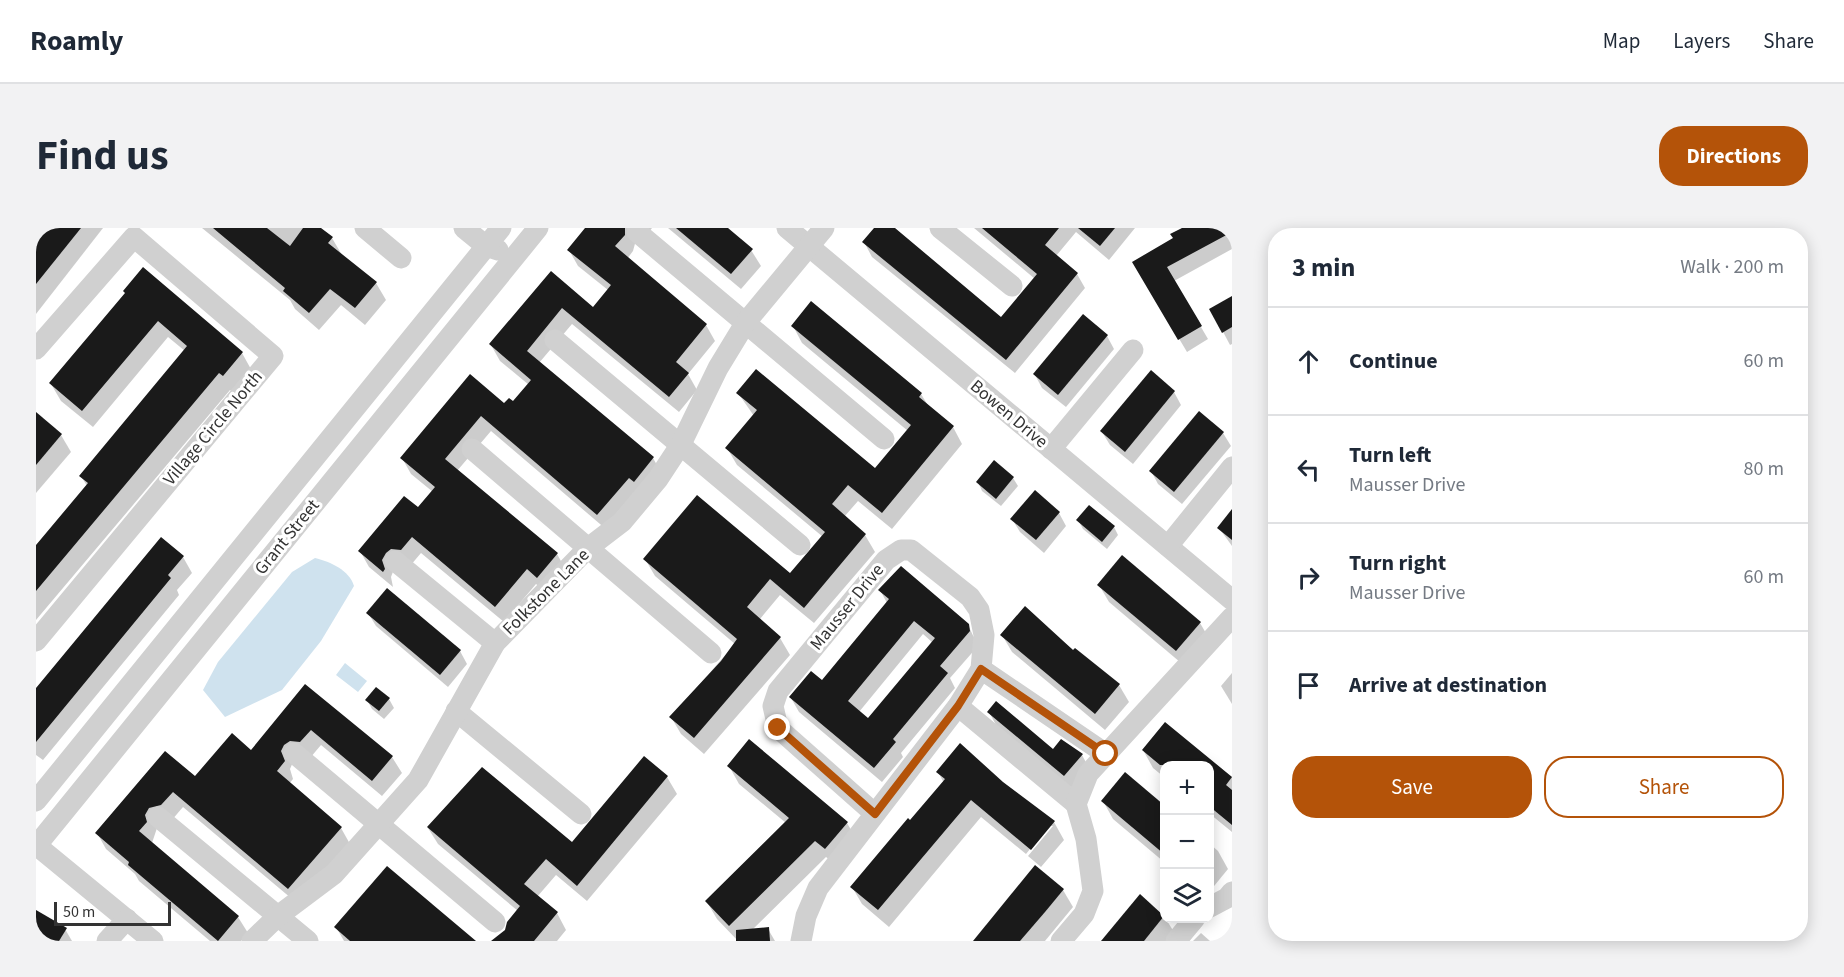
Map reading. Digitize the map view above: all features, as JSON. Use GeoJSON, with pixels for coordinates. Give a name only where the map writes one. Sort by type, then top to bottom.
{"type":"FeatureCollection","features":[{"type":"Feature","properties":{"kind":"street"},"geometry":{"type":"LineString","coordinates":[[365,228],[401,258]]}},
{"type":"Feature","properties":{"kind":"street"},"geometry":{"type":"LineString","coordinates":[[464,228],[486,246],[516,255]]}},
{"type":"Feature","properties":{"kind":"street"},"geometry":{"type":"LineString","coordinates":[[501,228],[516,255]]}},
{"type":"Feature","properties":{"kind":"street","name":"Grant Street"},"geometry":{"type":"LineString","coordinates":[[36,801],[501,228]]}},
{"type":"Feature","properties":{"kind":"street","name":"Grant Street"},"geometry":{"type":"LineString","coordinates":[[36,845],[538,228]]}},
{"type":"Feature","properties":{"kind":"street","name":"Bowen Drive"},"geometry":{"type":"LineString","coordinates":[[787,228],[1232,600]]}},
{"type":"Feature","properties":{"kind":"street","name":"Folkstone Lane"},"geometry":{"type":"LineString","coordinates":[[252,941],[278,916],[334,874],[418,780],[495,643],[588,548],[622,522],[657,479],[681,444],[718,368],[746,322],[824,228]]}},
{"type":"Feature","properties":{"kind":"street"},"geometry":{"type":"LineString","coordinates":[[940,228],[1012,286]]}},
{"type":"Feature","properties":{"kind":"street"},"geometry":{"type":"LineString","coordinates":[[637,232],[884,440]]}},
{"type":"Feature","properties":{"kind":"street","name":"Village Circle North"},"geometry":{"type":"LineString","coordinates":[[36,350],[134,237],[273,356],[36,641]]}},
{"type":"Feature","properties":{"kind":"street"},"geometry":{"type":"LineString","coordinates":[[555,340],[800,544]]}},
{"type":"Feature","properties":{"kind":"street"},"geometry":{"type":"LineString","coordinates":[[1051,448],[1133,350]]}},
{"type":"Feature","properties":{"kind":"street"},"geometry":{"type":"LineString","coordinates":[[472,449],[711,652]]}},
{"type":"Feature","properties":{"kind":"street"},"geometry":{"type":"LineString","coordinates":[[1168,546],[1232,467]]}},
{"type":"Feature","properties":{"kind":"street","name":"Mausser Drive"},"geometry":{"type":"LineString","coordinates":[[801,941],[806,916],[818,888],[875,814],[958,706],[981,669],[984,635],[979,610],[970,597],[911,550],[902,550],[886,560],[778,691],[773,706],[778,728],[875,814]]}},
{"type":"Feature","properties":{"kind":"street"},"geometry":{"type":"LineString","coordinates":[[395,561],[495,643]]}},
{"type":"Feature","properties":{"kind":"street"},"geometry":{"type":"LineString","coordinates":[[1076,804],[1088,774],[1232,617]]}},
{"type":"Feature","properties":{"kind":"street"},"geometry":{"type":"LineString","coordinates":[[981,669],[1106,754]]}},
{"type":"Feature","properties":{"kind":"street"},"geometry":{"type":"LineString","coordinates":[[958,706],[1076,804],[1086,839],[1093,891],[1084,915],[1061,941]]}},
{"type":"Feature","properties":{"kind":"street"},"geometry":{"type":"LineString","coordinates":[[456,711],[581,814]]}},
{"type":"Feature","properties":{"kind":"street"},"geometry":{"type":"LineString","coordinates":[[294,753],[495,922]]}},
{"type":"Feature","properties":{"kind":"street"},"geometry":{"type":"LineString","coordinates":[[158,816],[308,941]]}},
{"type":"Feature","properties":{"kind":"street"},"geometry":{"type":"LineString","coordinates":[[36,845],[153,941]]}},
{"type":"Feature","properties":{"kind":"street"},"geometry":{"type":"LineString","coordinates":[[1214,904],[1227,898],[1232,892]]}},
{"type":"Feature","properties":{"kind":"street"},"geometry":{"type":"LineString","coordinates":[[107,941],[127,919]]}},
{"type":"Feature","properties":{"kind":"street"},"geometry":{"type":"LineString","coordinates":[[1176,941],[1192,923]]}},
{"type":"Feature","properties":{"kind":"water"},"geometry":{"type":"Polygon","coordinates":[[[315,558],[344,571],[354,586],[321,641],[282,690],[225,717],[203,690],[218,662],[292,572],[315,558]]]}},
{"type":"Feature","properties":{"kind":"water"},"geometry":{"type":"Polygon","coordinates":[[[345,663],[367,681],[358,692],[336,675],[345,663]]]}},
{"type":"Feature","properties":{"kind":"building"},"geometry":{"type":"Polygon","coordinates":[[[36,228],[81,228],[36,284],[36,228]]]}},
{"type":"Feature","properties":{"kind":"building"},"geometry":{"type":"Polygon","coordinates":[[[213,228],[267,228],[290,246],[303,228],[321,228],[333,237],[328,243],[377,282],[355,308],[330,289],[309,313],[283,291],[285,288],[213,228]]]}},
{"type":"Feature","properties":{"kind":"building"},"geometry":{"type":"Polygon","coordinates":[[[585,228],[625,228],[625,235],[615,246],[707,324],[676,362],[689,373],[669,397],[562,308],[527,351],[654,457],[634,482],[629,478],[597,515],[481,416],[445,459],[558,553],[537,578],[527,569],[495,607],[412,537],[401,550],[391,549],[386,553],[382,560],[385,569],[383,572],[358,551],[404,496],[418,507],[435,487],[400,458],[470,374],[504,403],[509,398],[513,401],[531,380],[489,344],[551,271],[593,307],[611,285],[567,250],[585,228]]]}},
{"type":"Feature","properties":{"kind":"building"},"geometry":{"type":"Polygon","coordinates":[[[676,228],[728,228],[753,249],[731,274],[676,228]]]}},
{"type":"Feature","properties":{"kind":"building"},"geometry":{"type":"Polygon","coordinates":[[[874,228],[895,228],[1001,317],[1037,274],[982,228],[1059,228],[1045,245],[1078,273],[1006,360],[862,242],[874,228]]]}},
{"type":"Feature","properties":{"kind":"building"},"geometry":{"type":"Polygon","coordinates":[[[1078,228],[1115,228],[1100,246],[1078,228]]]}},
{"type":"Feature","properties":{"kind":"building"},"geometry":{"type":"Polygon","coordinates":[[[1182,228],[1232,228],[1232,232],[1167,267],[1202,326],[1178,340],[1132,262],[1173,238],[1170,234],[1182,228]]]}},
{"type":"Feature","properties":{"kind":"building"},"geometry":{"type":"Polygon","coordinates":[[[143,267],[243,352],[223,376],[219,373],[36,591],[36,545],[88,483],[79,476],[187,346],[158,321],[82,411],[49,383],[125,293],[123,291],[143,267]]]}},
{"type":"Feature","properties":{"kind":"building"},"geometry":{"type":"Polygon","coordinates":[[[1232,296],[1232,327],[1222,333],[1209,309],[1232,296]]]}},
{"type":"Feature","properties":{"kind":"building"},"geometry":{"type":"Polygon","coordinates":[[[811,301],[922,393],[919,397],[954,426],[882,513],[848,485],[832,504],[866,534],[804,608],[770,579],[747,607],[781,637],[694,738],[669,717],[721,661],[737,639],[643,559],[697,495],[790,573],[825,532],[725,448],[757,410],[736,393],[756,369],[875,468],[911,425],[791,326],[811,301]]]}},
{"type":"Feature","properties":{"kind":"building"},"geometry":{"type":"Polygon","coordinates":[[[1083,314],[1108,335],[1058,395],[1033,374],[1083,314]]]}},
{"type":"Feature","properties":{"kind":"building"},"geometry":{"type":"Polygon","coordinates":[[[1151,370],[1175,391],[1125,452],[1100,431],[1151,370]]]}},
{"type":"Feature","properties":{"kind":"building"},"geometry":{"type":"Polygon","coordinates":[[[1199,411],[1224,432],[1174,492],[1149,471],[1199,411]]]}},
{"type":"Feature","properties":{"kind":"building"},"geometry":{"type":"Polygon","coordinates":[[[36,412],[62,434],[36,465],[36,412]]]}},
{"type":"Feature","properties":{"kind":"building"},"geometry":{"type":"Polygon","coordinates":[[[994,460],[1014,477],[996,499],[976,482],[994,460]]]}},
{"type":"Feature","properties":{"kind":"building"},"geometry":{"type":"Polygon","coordinates":[[[1035,490],[1060,512],[1036,540],[1010,519],[1035,490]]]}},
{"type":"Feature","properties":{"kind":"building"},"geometry":{"type":"Polygon","coordinates":[[[1089,505],[1115,526],[1102,542],[1076,520],[1089,505]]]}},
{"type":"Feature","properties":{"kind":"building"},"geometry":{"type":"Polygon","coordinates":[[[1232,509],[1232,540],[1217,528],[1232,509]]]}},
{"type":"Feature","properties":{"kind":"building"},"geometry":{"type":"Polygon","coordinates":[[[161,537],[184,556],[168,575],[171,578],[36,742],[36,688],[161,537]]]}},
{"type":"Feature","properties":{"kind":"building"},"geometry":{"type":"Polygon","coordinates":[[[1122,555],[1201,622],[1176,651],[1097,585],[1122,555]]]}},
{"type":"Feature","properties":{"kind":"building"},"geometry":{"type":"Polygon","coordinates":[[[901,566],[969,624],[970,631],[940,666],[948,673],[893,739],[896,742],[874,768],[789,697],[811,671],[822,680],[889,599],[878,590],[901,566]],[[914,621],[848,701],[868,718],[935,638],[914,621]]]}},
{"type":"Feature","properties":{"kind":"building"},"geometry":{"type":"Polygon","coordinates":[[[387,588],[461,650],[440,675],[366,613],[387,588]]]}},
{"type":"Feature","properties":{"kind":"building"},"geometry":{"type":"Polygon","coordinates":[[[1025,606],[1073,650],[1075,648],[1120,684],[1095,714],[1000,635],[1025,606]]]}},
{"type":"Feature","properties":{"kind":"building"},"geometry":{"type":"Polygon","coordinates":[[[305,684],[393,756],[372,781],[311,730],[300,742],[290,741],[284,745],[281,751],[285,761],[277,771],[342,827],[288,889],[173,792],[161,805],[149,808],[145,815],[147,822],[139,831],[239,916],[218,941],[128,865],[129,862],[95,833],[165,751],[195,776],[232,733],[251,750],[305,684]]]}},
{"type":"Feature","properties":{"kind":"building"},"geometry":{"type":"Polygon","coordinates":[[[376,687],[390,698],[379,711],[365,700],[376,687]]]}},
{"type":"Feature","properties":{"kind":"building"},"geometry":{"type":"Polygon","coordinates":[[[996,701],[1053,749],[1061,739],[1083,754],[1064,776],[987,712],[996,701]]]}},
{"type":"Feature","properties":{"kind":"building"},"geometry":{"type":"Polygon","coordinates":[[[1165,722],[1213,761],[1160,761],[1160,765],[1142,750],[1165,722]]]}},
{"type":"Feature","properties":{"kind":"building"},"geometry":{"type":"Polygon","coordinates":[[[749,739],[848,822],[825,849],[815,841],[729,926],[705,901],[789,818],[727,766],[749,739]]]}},
{"type":"Feature","properties":{"kind":"building"},"geometry":{"type":"Polygon","coordinates":[[[960,743],[1003,782],[1055,821],[1031,850],[971,800],[878,910],[850,887],[908,818],[910,820],[945,779],[936,772],[960,743]]]}},
{"type":"Feature","properties":{"kind":"building"},"geometry":{"type":"Polygon","coordinates":[[[644,756],[668,776],[577,886],[546,859],[524,884],[558,912],[534,941],[491,941],[505,930],[507,922],[520,906],[427,827],[482,767],[572,842],[644,756]]]}},
{"type":"Feature","properties":{"kind":"building"},"geometry":{"type":"Polygon","coordinates":[[[1214,762],[1232,777],[1226,785],[1232,790],[1232,825],[1214,810],[1214,762]]]}},
{"type":"Feature","properties":{"kind":"building"},"geometry":{"type":"Polygon","coordinates":[[[1125,772],[1160,802],[1160,851],[1101,801],[1125,772]]]}},
{"type":"Feature","properties":{"kind":"building"},"geometry":{"type":"Polygon","coordinates":[[[1035,865],[1064,889],[1020,941],[973,941],[1035,865]]]}},
{"type":"Feature","properties":{"kind":"building"},"geometry":{"type":"Polygon","coordinates":[[[387,866],[476,941],[350,941],[334,927],[387,866]]]}},
{"type":"Feature","properties":{"kind":"building"},"geometry":{"type":"Polygon","coordinates":[[[1140,894],[1160,912],[1160,921],[1144,941],[1101,941],[1140,894]]]}},
{"type":"Feature","properties":{"kind":"building"},"geometry":{"type":"Polygon","coordinates":[[[36,910],[67,928],[59,941],[36,941],[36,910]]]}},
{"type":"Feature","properties":{"kind":"building"},"geometry":{"type":"Polygon","coordinates":[[[769,927],[770,941],[736,941],[736,930],[769,927]]]}},
{"type":"Feature","properties":{"kind":"route"},"geometry":{"type":"LineString","coordinates":[[778,728],[875,814],[958,706],[981,669],[1106,754]]}}]}
